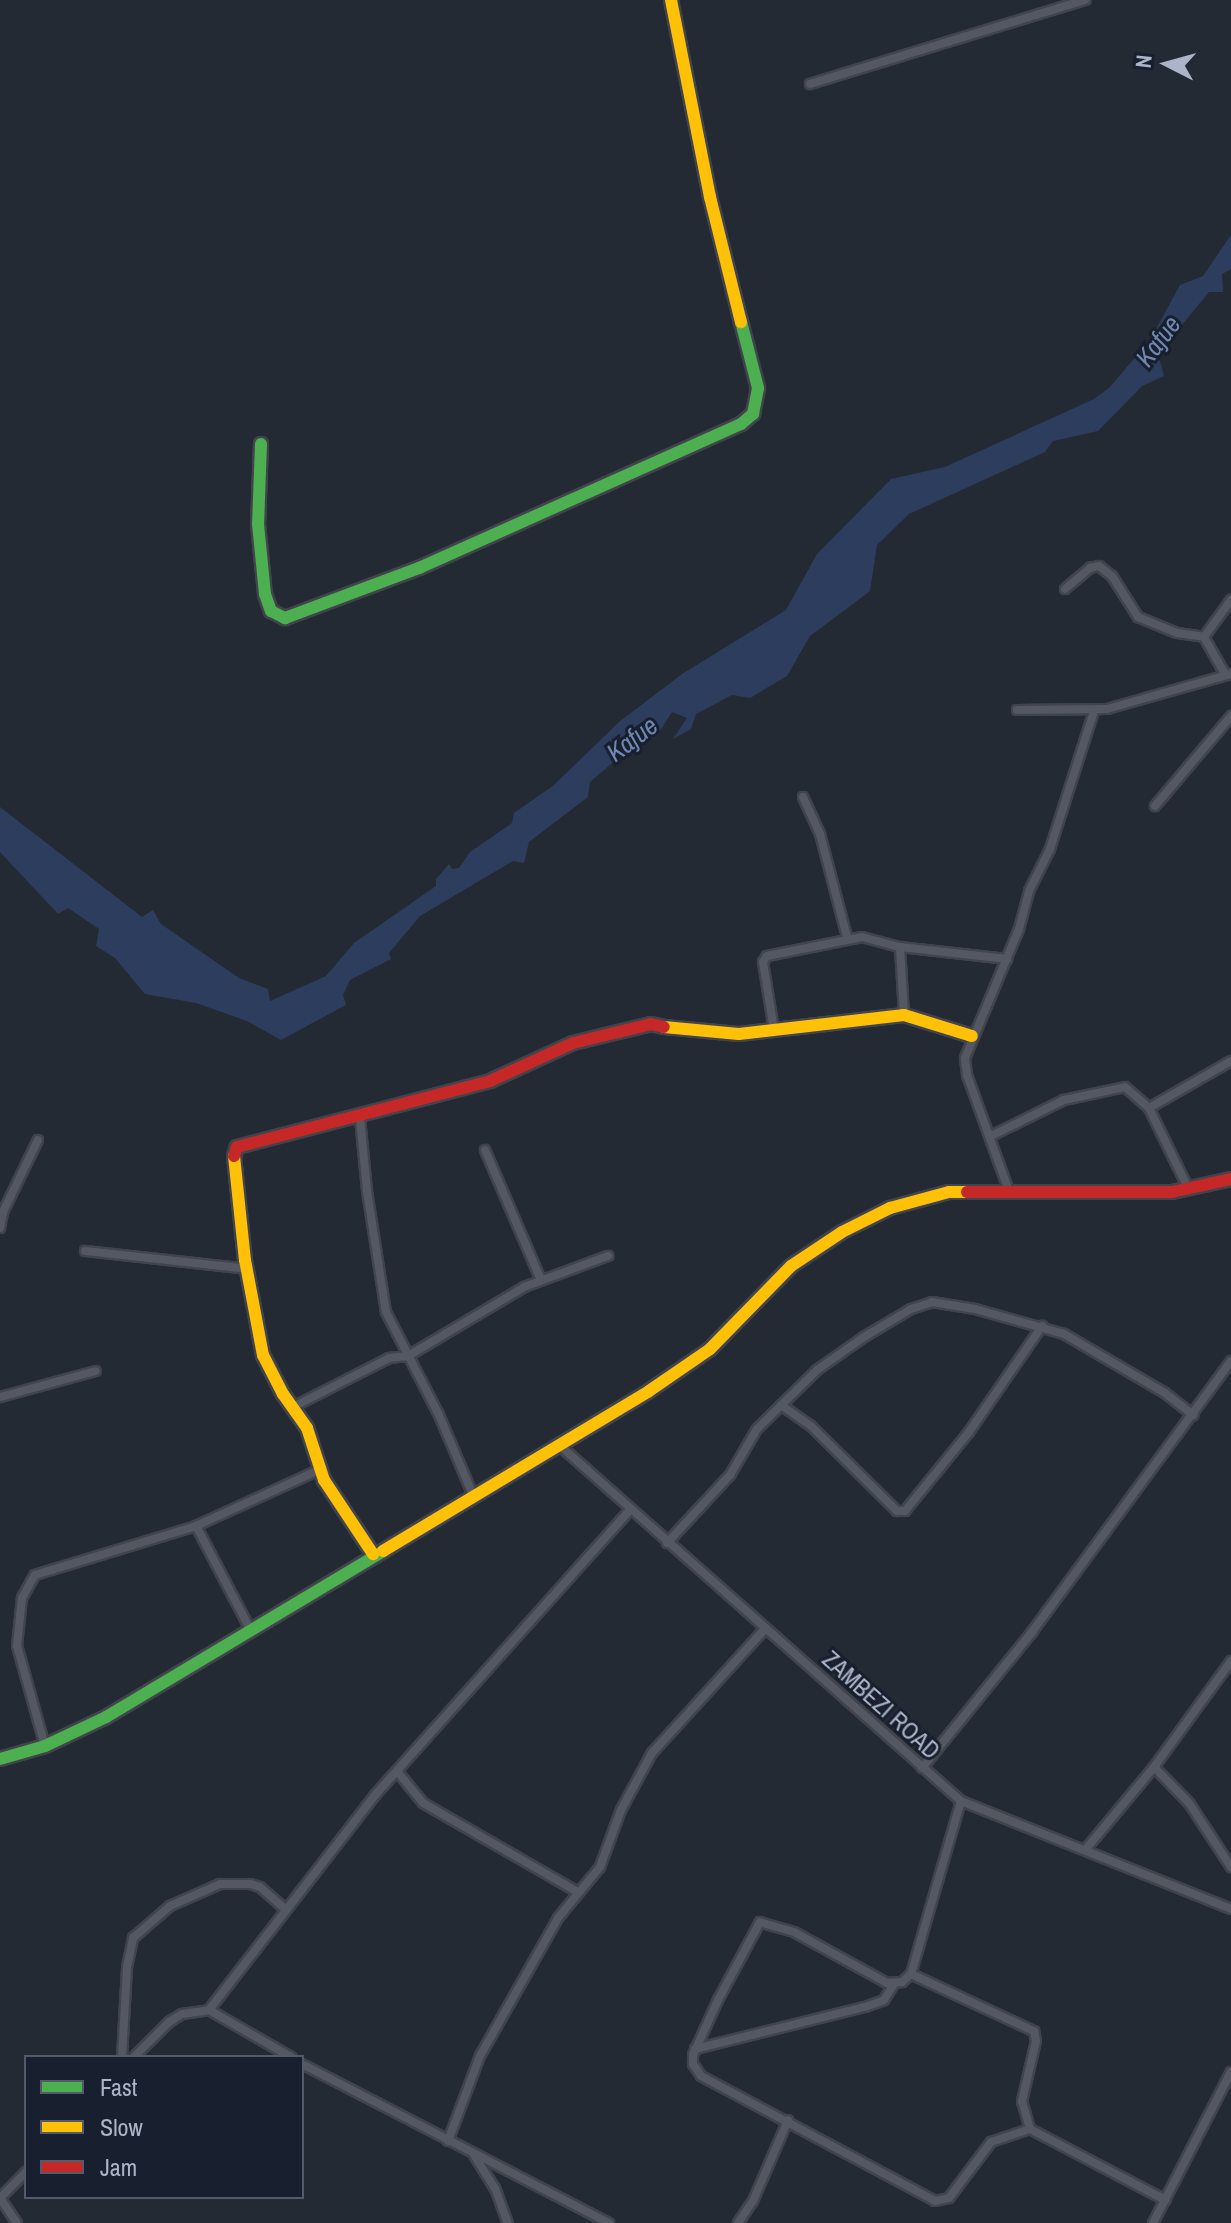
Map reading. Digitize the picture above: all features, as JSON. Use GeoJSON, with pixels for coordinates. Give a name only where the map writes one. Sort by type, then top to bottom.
{"type":"FeatureCollection","features":[{"type":"Feature","properties":{"kind":"street"},"geometry":{"type":"LineString","coordinates":[[261,444],[258,524],[265,594],[271,611],[285,618],[419,568],[741,424],[753,414],[758,388],[710,197],[671,0]]}},
{"type":"Feature","properties":{"kind":"street"},"geometry":{"type":"LineString","coordinates":[[810,84],[1085,0]]}},
{"type":"Feature","properties":{"kind":"street"},"geometry":{"type":"LineString","coordinates":[[1017,710],[1094,711],[1150,699],[1228,674],[1204,637],[1177,633],[1138,617],[1112,576],[1099,566],[1090,568],[1065,589]]}},
{"type":"Feature","properties":{"kind":"street"},"geometry":{"type":"LineString","coordinates":[[1204,637],[1231,600]]}},
{"type":"Feature","properties":{"kind":"street"},"geometry":{"type":"LineString","coordinates":[[1009,1191],[967,1075],[965,1058],[1007,959],[1029,891],[1050,849],[1094,711]]}},
{"type":"Feature","properties":{"kind":"street"},"geometry":{"type":"LineString","coordinates":[[1155,806],[1231,716]]}},
{"type":"Feature","properties":{"kind":"street"},"geometry":{"type":"LineString","coordinates":[[803,797],[820,834],[847,937]]}},
{"type":"Feature","properties":{"kind":"street"},"geometry":{"type":"LineString","coordinates":[[774,1030],[765,959],[847,937],[874,939],[900,947],[1007,959]]}},
{"type":"Feature","properties":{"kind":"street"},"geometry":{"type":"LineString","coordinates":[[900,947],[904,1015]]}},
{"type":"Feature","properties":{"kind":"street"},"geometry":{"type":"LineString","coordinates":[[373,1554],[319,1470],[317,1449],[263,1355],[247,1269],[234,1150],[490,1081],[573,1043],[651,1024],[729,1034],[904,1015],[972,1036]]}},
{"type":"Feature","properties":{"kind":"street"},"geometry":{"type":"LineString","coordinates":[[1149,1108],[1231,1061]]}},
{"type":"Feature","properties":{"kind":"street"},"geometry":{"type":"LineString","coordinates":[[991,1136],[1064,1100],[1119,1088],[1128,1089],[1149,1108],[1190,1190]]}},
{"type":"Feature","properties":{"kind":"street"},"geometry":{"type":"LineString","coordinates":[[360,1118],[383,1302],[439,1415],[473,1495]]}},
{"type":"Feature","properties":{"kind":"street"},"geometry":{"type":"LineString","coordinates":[[0,1228],[3,1212],[38,1140]]}},
{"type":"Feature","properties":{"kind":"street"},"geometry":{"type":"LineString","coordinates":[[485,1150],[541,1280]]}},
{"type":"Feature","properties":{"kind":"street"},"geometry":{"type":"LineString","coordinates":[[0,1759],[45,1746],[106,1717],[700,1357],[778,1277],[842,1232],[890,1208],[931,1195],[1009,1191],[1190,1190],[1231,1179]]}},
{"type":"Feature","properties":{"kind":"street"},"geometry":{"type":"LineString","coordinates":[[85,1251],[247,1269]]}},
{"type":"Feature","properties":{"kind":"street"},"geometry":{"type":"LineString","coordinates":[[293,1407],[389,1358],[408,1356],[474,1314],[541,1280],[608,1256]]}},
{"type":"Feature","properties":{"kind":"street"},"geometry":{"type":"LineString","coordinates":[[667,1543],[730,1475],[750,1438],[781,1405],[849,1346],[911,1309],[932,1302],[1042,1326],[1083,1344],[1165,1393],[1193,1415]]}},
{"type":"Feature","properties":{"kind":"street"},"geometry":{"type":"LineString","coordinates":[[781,1405],[811,1426],[901,1512],[969,1432],[1042,1326]]}},
{"type":"Feature","properties":{"kind":"street"},"geometry":{"type":"LineString","coordinates":[[922,1768],[1032,1632],[1231,1361]]}},
{"type":"Feature","properties":{"kind":"street"},"geometry":{"type":"LineString","coordinates":[[0,1397],[96,1371]]}},
{"type":"Feature","properties":{"kind":"street","name":"ZAMBEZI ROAD"},"geometry":{"type":"LineString","coordinates":[[558,1444],[961,1801],[1231,1909]]}},
{"type":"Feature","properties":{"kind":"street"},"geometry":{"type":"LineString","coordinates":[[45,1746],[17,1646],[22,1598],[30,1580],[58,1566],[196,1526],[319,1470]]}},
{"type":"Feature","properties":{"kind":"street"},"geometry":{"type":"LineString","coordinates":[[209,2010],[285,1909],[397,1771],[630,1510]]}},
{"type":"Feature","properties":{"kind":"street"},"geometry":{"type":"LineString","coordinates":[[196,1526],[250,1629]]}},
{"type":"Feature","properties":{"kind":"street"},"geometry":{"type":"LineString","coordinates":[[448,2141],[480,2056],[540,1948],[578,1892],[600,1867],[621,1810],[660,1742],[765,1629]]}},
{"type":"Feature","properties":{"kind":"street"},"geometry":{"type":"LineString","coordinates":[[1086,1849],[1154,1767],[1231,1661]]}},
{"type":"Feature","properties":{"kind":"street"},"geometry":{"type":"LineString","coordinates":[[1154,1767],[1189,1803],[1231,1867]]}},
{"type":"Feature","properties":{"kind":"street"},"geometry":{"type":"LineString","coordinates":[[397,1771],[423,1803],[578,1892]]}},
{"type":"Feature","properties":{"kind":"street"},"geometry":{"type":"LineString","coordinates":[[695,2049],[884,2000],[894,1984],[911,1974],[961,1801]]}},
{"type":"Feature","properties":{"kind":"street"},"geometry":{"type":"LineString","coordinates":[[122,2055],[127,1967],[133,1938],[170,1906],[220,1884],[234,1882],[260,1887],[285,1909]]}},
{"type":"Feature","properties":{"kind":"street"},"geometry":{"type":"LineString","coordinates":[[894,1984],[794,1932],[760,1922],[695,2049],[693,2064],[701,2076],[935,2201],[944,2201],[963,2182],[991,2142],[1030,2129],[1165,2200]]}},
{"type":"Feature","properties":{"kind":"street"},"geometry":{"type":"LineString","coordinates":[[911,1974],[1034,2031],[1036,2041],[1022,2101],[1030,2129]]}},
{"type":"Feature","properties":{"kind":"street"},"geometry":{"type":"LineString","coordinates":[[136,2055],[169,2022],[182,2014],[209,2010],[288,2055]]}},
{"type":"Feature","properties":{"kind":"street"},"geometry":{"type":"LineString","coordinates":[[304,2065],[609,2223]]}},
{"type":"Feature","properties":{"kind":"street"},"geometry":{"type":"LineString","coordinates":[[1153,2223],[1231,2072]]}},
{"type":"Feature","properties":{"kind":"street"},"geometry":{"type":"LineString","coordinates":[[738,2223],[753,2201],[788,2120]]}},
{"type":"Feature","properties":{"kind":"street"},"geometry":{"type":"LineString","coordinates":[[474,2154],[495,2188],[508,2223]]}},
{"type":"Feature","properties":{"kind":"street"},"geometry":{"type":"LineString","coordinates":[[17,2223],[0,2198],[24,2174]]}},
{"type":"Feature","properties":{"kind":"water","name":"Kafue"},"geometry":{"type":"Polygon","coordinates":[[[1231,235],[1231,269],[1222,274],[1223,292],[1209,292],[1158,354],[1164,376],[1142,386],[1098,431],[1053,441],[1045,452],[909,514],[877,545],[870,591],[810,636],[787,676],[750,698],[732,695],[696,714],[691,729],[673,739],[687,718],[672,712],[657,736],[631,747],[590,782],[588,797],[529,842],[524,863],[513,861],[420,916],[389,953],[391,959],[350,980],[343,995],[346,1005],[281,1040],[247,1021],[196,1003],[145,994],[115,958],[96,946],[99,929],[68,908],[58,914],[0,852],[0,807],[142,917],[153,910],[161,924],[239,978],[268,989],[270,1001],[326,976],[354,943],[436,886],[436,879],[449,864],[452,869],[459,868],[470,852],[512,823],[514,813],[554,785],[619,722],[682,674],[786,610],[817,554],[891,479],[945,467],[1094,399],[1110,387],[1150,340],[1180,285],[1203,276],[1231,235]]]}},
{"type":"Feature","properties":{"kind":"traffic: fast"},"geometry":{"type":"LineString","coordinates":[[261,444],[258,524],[265,594],[271,611],[285,618],[419,568],[741,424],[753,414],[758,388],[741,322]]}},
{"type":"Feature","properties":{"kind":"traffic: fast"},"geometry":{"type":"LineString","coordinates":[[0,1759],[45,1746],[106,1717],[383,1551]]}},
{"type":"Feature","properties":{"kind":"traffic: slow"},"geometry":{"type":"LineString","coordinates":[[671,0],[710,197],[741,322]]}},
{"type":"Feature","properties":{"kind":"traffic: slow"},"geometry":{"type":"LineString","coordinates":[[664,1027],[739,1034],[904,1015],[972,1036]]}},
{"type":"Feature","properties":{"kind":"traffic: slow"},"geometry":{"type":"LineString","coordinates":[[234,1156],[245,1260],[263,1355],[283,1394],[307,1428],[324,1480],[373,1554]]}},
{"type":"Feature","properties":{"kind":"traffic: slow"},"geometry":{"type":"LineString","coordinates":[[383,1551],[649,1391],[710,1349],[791,1266],[842,1232],[890,1208],[949,1192],[967,1192]]}},
{"type":"Feature","properties":{"kind":"traffic: jam"},"geometry":{"type":"LineString","coordinates":[[234,1156],[237,1147],[490,1081],[573,1043],[651,1024],[664,1027]]}},
{"type":"Feature","properties":{"kind":"traffic: jam"},"geometry":{"type":"LineString","coordinates":[[967,1192],[1172,1192],[1231,1179]]}}]}
